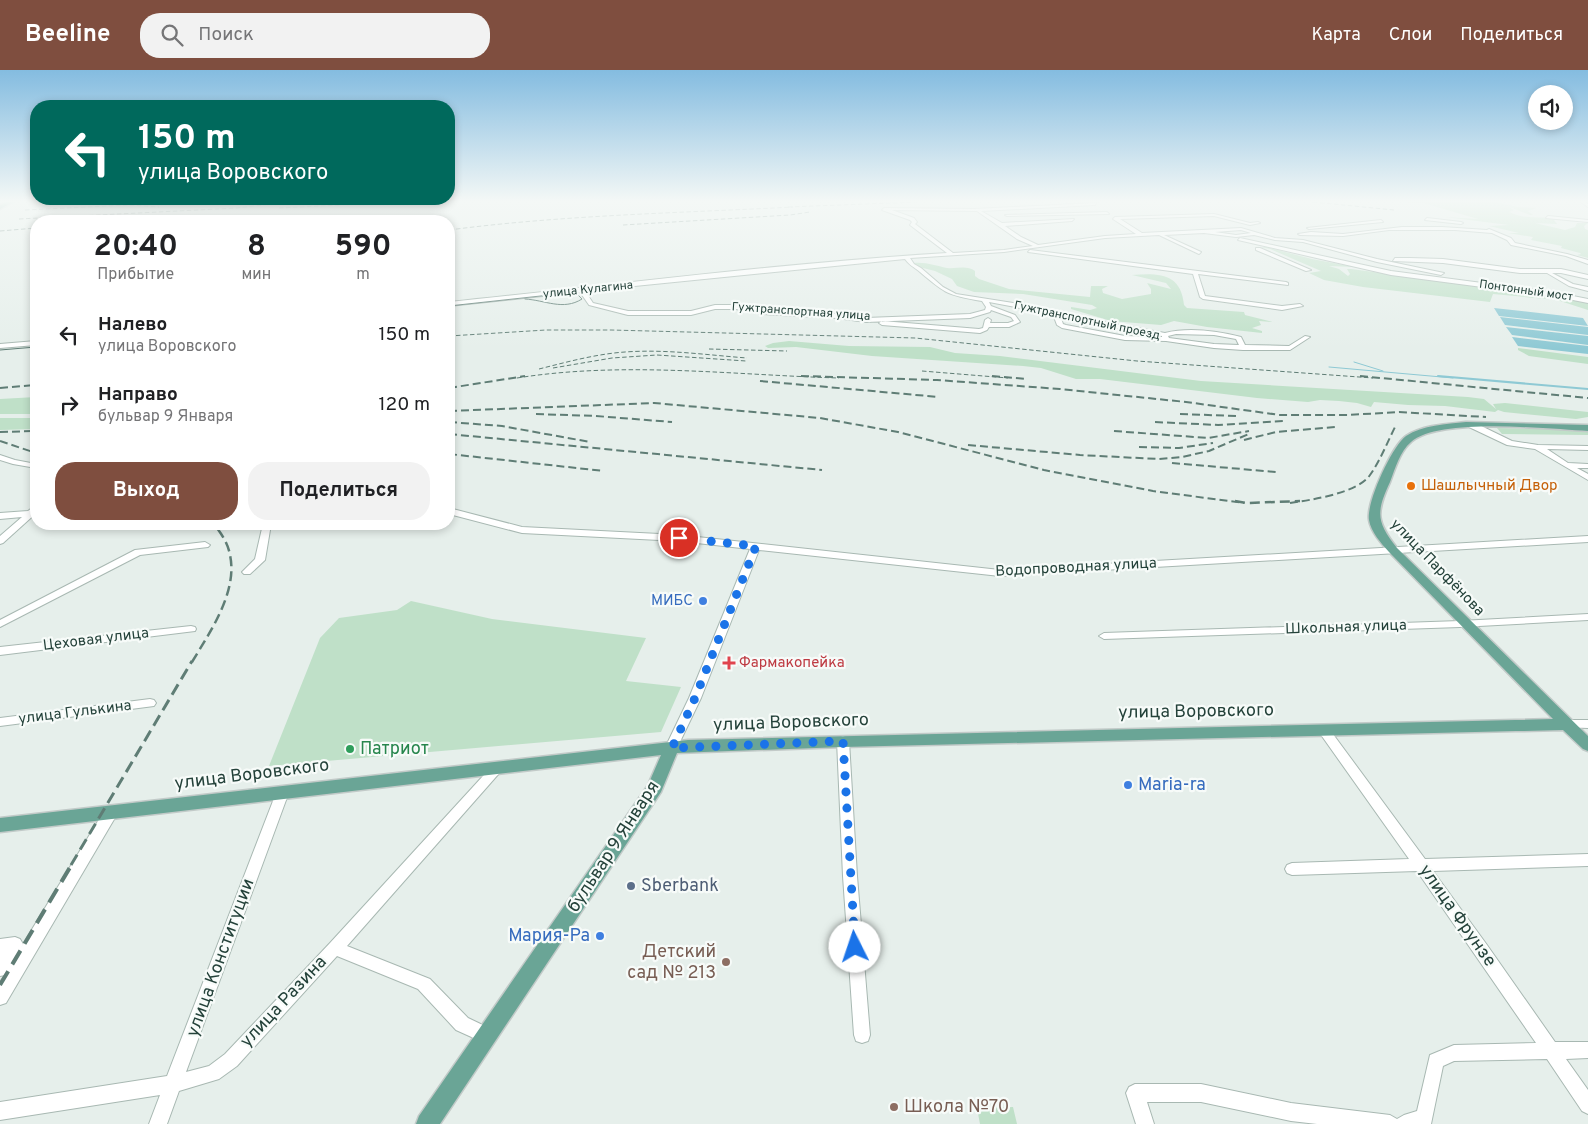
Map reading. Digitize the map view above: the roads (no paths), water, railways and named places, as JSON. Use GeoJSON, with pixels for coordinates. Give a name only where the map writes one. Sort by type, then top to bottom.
{"type":"FeatureCollection","features":[{"type":"Feature","properties":{"kind":"main road","name":"улица Парфёнова"},"geometry":{"type":"LineString","coordinates":[[1588,428],[1472,425],[1445,426],[1423,430],[1408,439],[1400,450],[1372,510],[1375,526],[1393,550],[1588,745]]}},
{"type":"Feature","properties":{"kind":"main road","name":"улица Воровского"},"geometry":{"type":"LineString","coordinates":[[0,825],[672,748],[843,741],[1567,724]]}},
{"type":"Feature","properties":{"kind":"main road","name":"бульвар 9 Января"},"geometry":{"type":"LineString","coordinates":[[427,1124],[655,788],[672,748]]}},
{"type":"Feature","properties":{"kind":"street"},"geometry":{"type":"LineString","coordinates":[[948,251],[953,255]]}},
{"type":"Feature","properties":{"kind":"street","name":"улица Кулагина"},"geometry":{"type":"LineString","coordinates":[[455,303],[875,259],[1000,251]]}},
{"type":"Feature","properties":{"kind":"street"},"geometry":{"type":"LineString","coordinates":[[1024,251],[1286,284]]}},
{"type":"Feature","properties":{"kind":"street"},"geometry":{"type":"LineString","coordinates":[[1195,251],[1199,253]]}},
{"type":"Feature","properties":{"kind":"street"},"geometry":{"type":"LineString","coordinates":[[1263,251],[1308,270]]}},
{"type":"Feature","properties":{"kind":"street","name":"Понтонный мост"},"geometry":{"type":"LineString","coordinates":[[1293,251],[1391,273],[1550,294],[1588,301]]}},
{"type":"Feature","properties":{"kind":"street"},"geometry":{"type":"LineString","coordinates":[[1347,251],[1384,262],[1499,284],[1506,288]]}},
{"type":"Feature","properties":{"kind":"street"},"geometry":{"type":"LineString","coordinates":[[1548,251],[1588,262]]}},
{"type":"Feature","properties":{"kind":"street","name":"Гужтранспортный проезд"},"geometry":{"type":"LineString","coordinates":[[907,258],[911,265],[922,270],[927,277],[949,293],[987,306],[1032,308],[1058,316],[1165,337],[1243,348],[1290,348],[1307,338]]}},
{"type":"Feature","properties":{"kind":"street"},"geometry":{"type":"LineString","coordinates":[[1384,262],[1410,259],[1520,271],[1561,271],[1588,277]]}},
{"type":"Feature","properties":{"kind":"street"},"geometry":{"type":"LineString","coordinates":[[1544,271],[1571,285],[1588,289]]}},
{"type":"Feature","properties":{"kind":"street"},"geometry":{"type":"LineString","coordinates":[[1195,272],[1203,297],[1282,308],[1300,306]]}},
{"type":"Feature","properties":{"kind":"street","name":"Гужтранспортная улица"},"geometry":{"type":"LineString","coordinates":[[580,290],[591,304],[628,313],[691,313],[715,308],[736,307],[763,312],[837,316],[866,320],[970,316],[987,306]]}},
{"type":"Feature","properties":{"kind":"street"},"geometry":{"type":"LineString","coordinates":[[866,320],[901,325],[980,331],[988,325],[987,306],[1013,316],[1017,322],[1009,325],[988,325]]}},
{"type":"Feature","properties":{"kind":"street"},"geometry":{"type":"LineString","coordinates":[[1058,316],[1060,324],[1064,327],[1126,338],[1165,337],[1176,332],[1227,334],[1238,338],[1243,348]]}},
{"type":"Feature","properties":{"kind":"street"},"geometry":{"type":"LineString","coordinates":[[0,346],[30,343]]}},
{"type":"Feature","properties":{"kind":"street"},"geometry":{"type":"LineString","coordinates":[[1472,425],[1510,443],[1537,447],[1588,448]]}},
{"type":"Feature","properties":{"kind":"street"},"geometry":{"type":"LineString","coordinates":[[1537,447],[1588,478]]}},
{"type":"Feature","properties":{"kind":"street"},"geometry":{"type":"LineString","coordinates":[[0,457],[13,462],[30,465]]}},
{"type":"Feature","properties":{"kind":"street"},"geometry":{"type":"LineString","coordinates":[[1567,465],[1588,466]]}},
{"type":"Feature","properties":{"kind":"street"},"geometry":{"type":"LineString","coordinates":[[0,516],[30,512]]}},
{"type":"Feature","properties":{"kind":"street","name":"Водопроводная улица"},"geometry":{"type":"LineString","coordinates":[[455,513],[522,530],[679,538],[1000,573],[1588,539]]}},
{"type":"Feature","properties":{"kind":"street"},"geometry":{"type":"LineString","coordinates":[[0,541],[30,515]]}},
{"type":"Feature","properties":{"kind":"street"},"geometry":{"type":"LineString","coordinates":[[247,572],[260,560],[266,530]]}},
{"type":"Feature","properties":{"kind":"street"},"geometry":{"type":"LineString","coordinates":[[0,624],[138,552],[205,545]]}},
{"type":"Feature","properties":{"kind":"street","name":"бульвар 9 Января"},"geometry":{"type":"LineString","coordinates":[[672,748],[695,698],[756,546]]}},
{"type":"Feature","properties":{"kind":"street","name":"Школьная улица"},"geometry":{"type":"LineString","coordinates":[[1104,636],[1467,624],[1588,617]]}},
{"type":"Feature","properties":{"kind":"street","name":"Цеховая улица"},"geometry":{"type":"LineString","coordinates":[[0,651],[191,629]]}},
{"type":"Feature","properties":{"kind":"street","name":"улица Гулькина"},"geometry":{"type":"LineString","coordinates":[[0,722],[150,703]]}},
{"type":"Feature","properties":{"kind":"street","name":"улица Воровского"},"geometry":{"type":"LineString","coordinates":[[1567,724],[1588,724]]}},
{"type":"Feature","properties":{"kind":"street","name":"улица Фрунзе"},"geometry":{"type":"LineString","coordinates":[[1323,729],[1422,865],[1588,1105]]}},
{"type":"Feature","properties":{"kind":"street"},"geometry":{"type":"LineString","coordinates":[[843,741],[850,876],[862,1035]]}},
{"type":"Feature","properties":{"kind":"street","name":"улица Разина"},"geometry":{"type":"LineString","coordinates":[[0,1111],[174,1084],[213,1073],[231,1060],[498,768]]}},
{"type":"Feature","properties":{"kind":"street","name":"улица Конституции"},"geometry":{"type":"LineString","coordinates":[[158,1124],[282,792]]}},
{"type":"Feature","properties":{"kind":"street"},"geometry":{"type":"LineString","coordinates":[[0,998],[111,812]]}},
{"type":"Feature","properties":{"kind":"street"},"geometry":{"type":"LineString","coordinates":[[1292,869],[1588,860]]}},
{"type":"Feature","properties":{"kind":"street"},"geometry":{"type":"LineString","coordinates":[[0,969],[8,945]]}},
{"type":"Feature","properties":{"kind":"street"},"geometry":{"type":"LineString","coordinates":[[335,948],[424,984],[462,1024],[487,1036]]}},
{"type":"Feature","properties":{"kind":"street"},"geometry":{"type":"LineString","coordinates":[[1404,1124],[1425,1118],[1436,1061],[1454,1053],[1588,1050]]}},
{"type":"Feature","properties":{"kind":"street"},"geometry":{"type":"LineString","coordinates":[[1145,1124],[1135,1093],[1201,1094],[1291,1112],[1390,1124]]}},
{"type":"Feature","properties":{"kind":"water"},"geometry":{"type":"Polygon","coordinates":[[[1494,308],[1583,318],[1588,326],[1499,316],[1494,308]]]}},
{"type":"Feature","properties":{"kind":"water"},"geometry":{"type":"Polygon","coordinates":[[[1500,317],[1588,327],[1588,335],[1505,325],[1500,317]]]}},
{"type":"Feature","properties":{"kind":"water"},"geometry":{"type":"Polygon","coordinates":[[[1506,327],[1588,336],[1588,345],[1512,335],[1506,327]]]}},
{"type":"Feature","properties":{"kind":"water"},"geometry":{"type":"Polygon","coordinates":[[[1512,337],[1588,346],[1588,354],[1518,346],[1512,337]]]}},
{"type":"Feature","properties":{"kind":"waterway"},"geometry":{"type":"LineString","coordinates":[[1354,362],[1383,371]]}},
{"type":"Feature","properties":{"kind":"waterway"},"geometry":{"type":"LineString","coordinates":[[1329,367],[1453,378]]}},
{"type":"Feature","properties":{"kind":"waterway"},"geometry":{"type":"LineString","coordinates":[[1438,376],[1588,389]]}},
{"type":"Feature","properties":{"kind":"tram line"},"geometry":{"type":"LineString","coordinates":[[455,305],[568,293],[578,295],[582,299],[561,305],[525,299]]}},
{"type":"Feature","properties":{"kind":"tram line"},"geometry":{"type":"LineString","coordinates":[[0,350],[30,348]]}},
{"type":"Feature","properties":{"kind":"railway"},"geometry":{"type":"LineString","coordinates":[[455,336],[546,330],[611,330],[915,338],[1137,361],[1373,378]]}},
{"type":"Feature","properties":{"kind":"railway"},"geometry":{"type":"LineString","coordinates":[[709,349],[787,351]]}},
{"type":"Feature","properties":{"kind":"railway"},"geometry":{"type":"LineString","coordinates":[[539,369],[592,356],[640,351],[747,358]]}},
{"type":"Feature","properties":{"kind":"railway"},"geometry":{"type":"LineString","coordinates":[[553,368],[612,358],[657,355],[746,361]]}},
{"type":"Feature","properties":{"kind":"railway"},"geometry":{"type":"LineString","coordinates":[[517,378],[597,370],[678,371],[839,378]]}},
{"type":"Feature","properties":{"kind":"railway"},"geometry":{"type":"LineString","coordinates":[[922,371],[1008,378]]}},
{"type":"Feature","properties":{"kind":"railway"},"geometry":{"type":"LineString","coordinates":[[455,387],[525,376]]}},
{"type":"Feature","properties":{"kind":"railway"},"geometry":{"type":"LineString","coordinates":[[801,376],[937,380],[1060,389],[1186,402],[1280,415],[1348,415],[1399,412],[1486,417]]}},
{"type":"Feature","properties":{"kind":"railway"},"geometry":{"type":"LineString","coordinates":[[992,376],[1027,379]]}},
{"type":"Feature","properties":{"kind":"railway"},"geometry":{"type":"LineString","coordinates":[[1360,376],[1588,398]]}},
{"type":"Feature","properties":{"kind":"railway"},"geometry":{"type":"LineString","coordinates":[[760,381],[939,397]]}},
{"type":"Feature","properties":{"kind":"railway"},"geometry":{"type":"LineString","coordinates":[[0,388],[30,386]]}},
{"type":"Feature","properties":{"kind":"railway"},"geometry":{"type":"LineString","coordinates":[[455,411],[654,403],[820,418],[898,432],[1044,470],[1153,491],[1244,503]]}},
{"type":"Feature","properties":{"kind":"railway"},"geometry":{"type":"LineString","coordinates":[[536,414],[596,416],[672,422]]}},
{"type":"Feature","properties":{"kind":"railway"},"geometry":{"type":"LineString","coordinates":[[1180,414],[1236,416]]}},
{"type":"Feature","properties":{"kind":"railway"},"geometry":{"type":"LineString","coordinates":[[1155,422],[1218,425],[1284,421]]}},
{"type":"Feature","properties":{"kind":"railway"},"geometry":{"type":"LineString","coordinates":[[455,422],[502,426],[590,442]]}},
{"type":"Feature","properties":{"kind":"railway"},"geometry":{"type":"LineString","coordinates":[[1244,440],[1276,432],[1335,427]]}},
{"type":"Feature","properties":{"kind":"railway"},"geometry":{"type":"LineString","coordinates":[[1290,503],[1333,495],[1355,487],[1364,481],[1377,464],[1395,427]]}},
{"type":"Feature","properties":{"kind":"railway"},"geometry":{"type":"LineString","coordinates":[[0,432],[30,431]]}},
{"type":"Feature","properties":{"kind":"railway"},"geometry":{"type":"LineString","coordinates":[[1114,431],[1208,438],[1249,431]]}},
{"type":"Feature","properties":{"kind":"railway"},"geometry":{"type":"LineString","coordinates":[[968,445],[1080,455],[1158,459],[1182,457],[1209,451],[1251,433]]}},
{"type":"Feature","properties":{"kind":"railway"},"geometry":{"type":"LineString","coordinates":[[455,435],[822,470]]}},
{"type":"Feature","properties":{"kind":"railway"},"geometry":{"type":"LineString","coordinates":[[0,441],[30,451]]}},
{"type":"Feature","properties":{"kind":"railway"},"geometry":{"type":"LineString","coordinates":[[1139,447],[1179,448],[1213,443]]}},
{"type":"Feature","properties":{"kind":"railway"},"geometry":{"type":"LineString","coordinates":[[455,455],[604,471]]}},
{"type":"Feature","properties":{"kind":"railway"},"geometry":{"type":"LineString","coordinates":[[1172,463],[1276,472]]}},
{"type":"Feature","properties":{"kind":"railway"},"geometry":{"type":"LineString","coordinates":[[1235,501],[1247,503],[1300,501]]}},
{"type":"Feature","properties":{"kind":"railway"},"geometry":{"type":"LineString","coordinates":[[192,662],[221,611],[230,583],[230,555],[224,538],[218,530]]}},
{"type":"Feature","properties":{"kind":"railway"},"geometry":{"type":"LineString","coordinates":[[71,865],[192,661]]}},
{"type":"Feature","properties":{"kind":"railway"},"geometry":{"type":"LineString","coordinates":[[0,985],[72,864]]}},
{"type":"Feature","properties":{"kind":"place","name":"Шашлычный Двор"},"geometry":{"type":"Point","coordinates":[1411,486]}},
{"type":"Feature","properties":{"kind":"place","name":"МИБС"},"geometry":{"type":"Point","coordinates":[703,601]}},
{"type":"Feature","properties":{"kind":"place","name":"Фармакопейка"},"geometry":{"type":"Point","coordinates":[729,663]}},
{"type":"Feature","properties":{"kind":"place","name":"Патриот"},"geometry":{"type":"Point","coordinates":[350,749]}},
{"type":"Feature","properties":{"kind":"place","name":"Maria-ra"},"geometry":{"type":"Point","coordinates":[1128,785]}},
{"type":"Feature","properties":{"kind":"place","name":"Sberbank"},"geometry":{"type":"Point","coordinates":[631,886]}},
{"type":"Feature","properties":{"kind":"place","name":"Мария-Ра"},"geometry":{"type":"Point","coordinates":[600,936]}},
{"type":"Feature","properties":{"kind":"place","name":"Детский сад № 213"},"geometry":{"type":"Point","coordinates":[726,962]}},
{"type":"Feature","properties":{"kind":"place","name":"Школа №70"},"geometry":{"type":"Point","coordinates":[894,1107]}}]}
